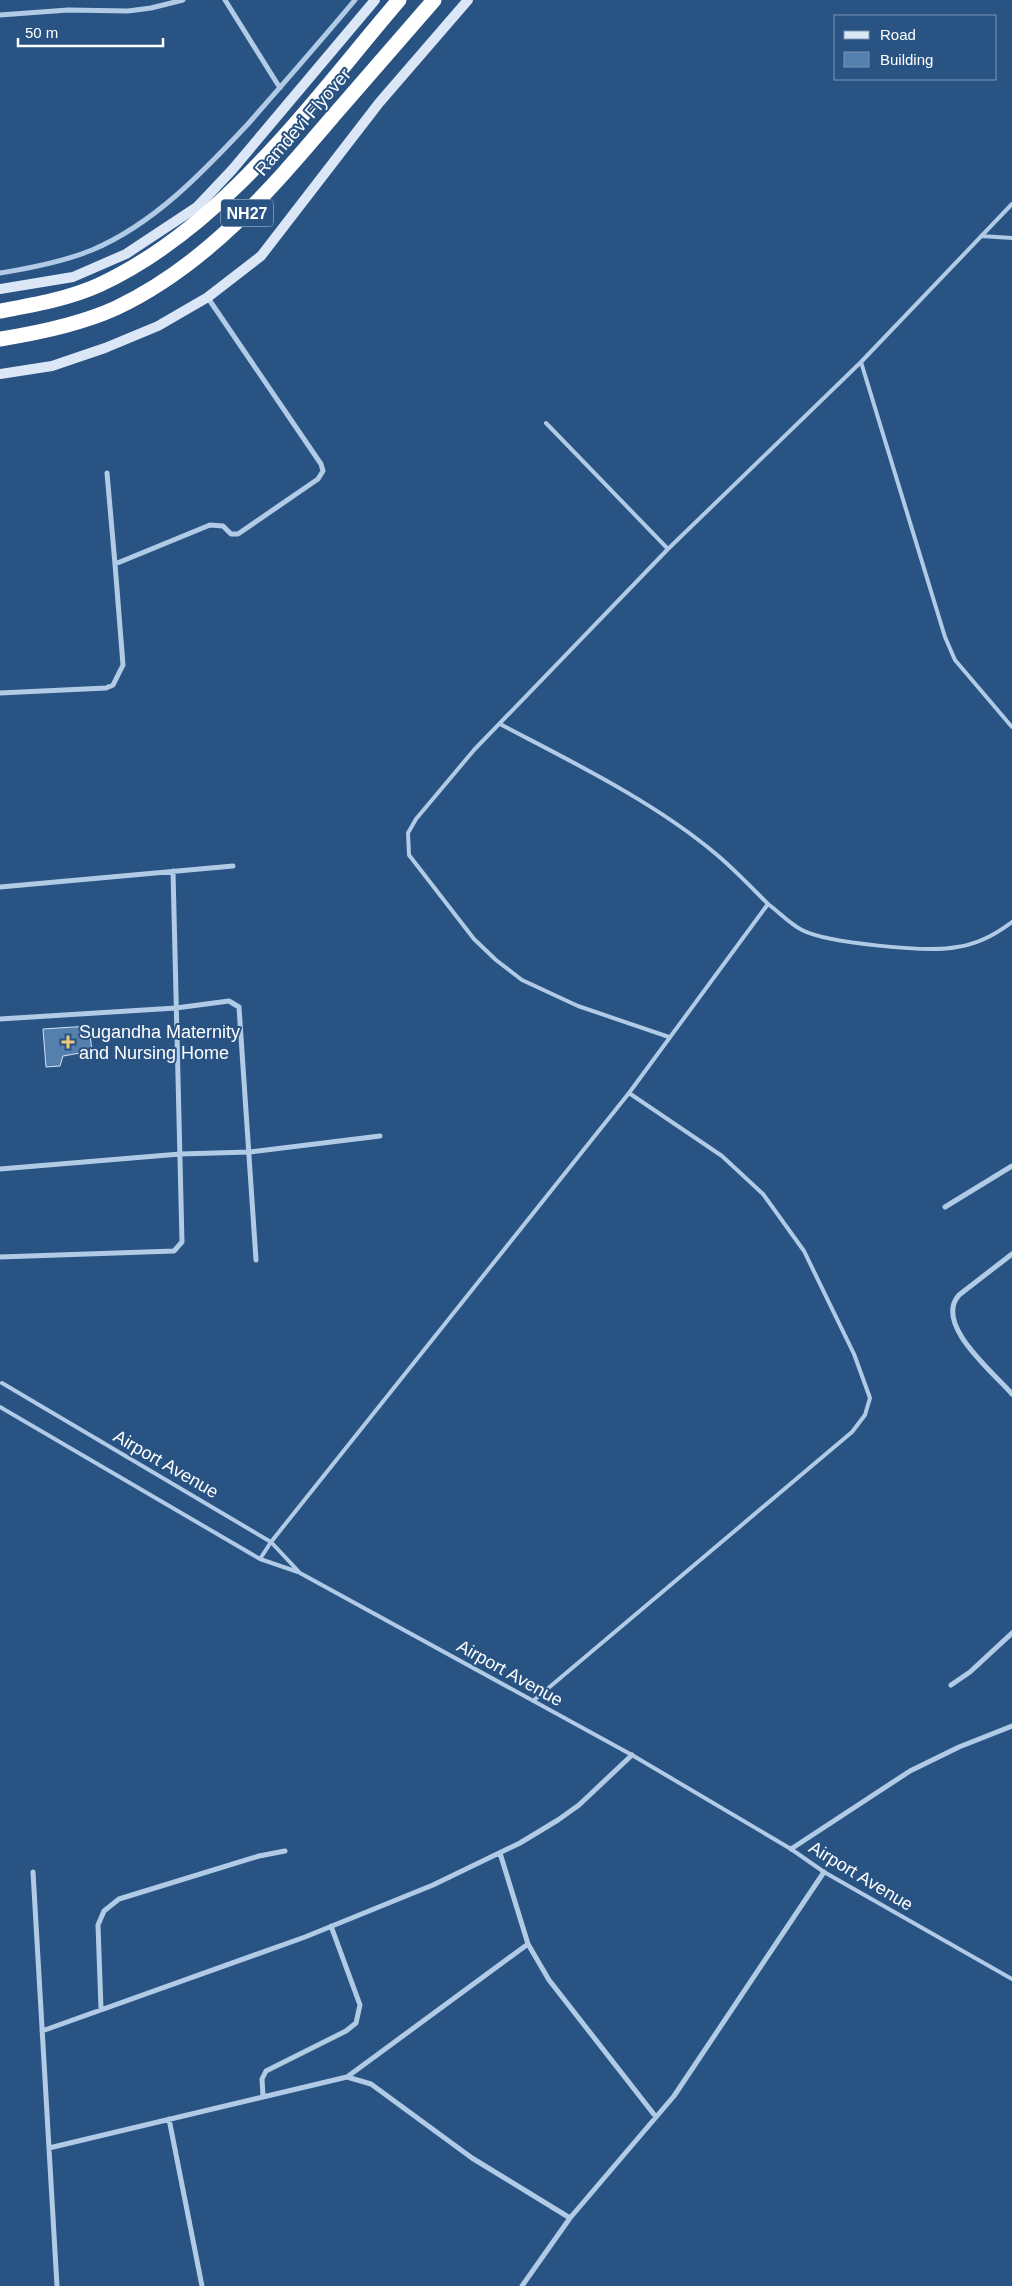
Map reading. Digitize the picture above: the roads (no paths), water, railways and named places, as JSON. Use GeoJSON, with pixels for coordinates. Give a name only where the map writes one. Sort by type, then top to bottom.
{"type":"FeatureCollection","features":[{"type":"Feature","properties":{"kind":"highway","name":"Ramdevi Flyover"},"geometry":{"type":"LineString","coordinates":[[0,311],[61,298],[97,286],[128,270],[176,240],[218,205],[258,164],[399,0]]}},
{"type":"Feature","properties":{"kind":"highway","name":"Ramdevi Flyover"},"geometry":{"type":"LineString","coordinates":[[0,339],[80,321],[116,308],[154,288],[204,253],[290,168],[434,0]]}},
{"type":"Feature","properties":{"kind":"main road"},"geometry":{"type":"LineString","coordinates":[[0,289],[22,287],[73,277],[126,254],[197,207],[232,170],[375,0]]}},
{"type":"Feature","properties":{"kind":"main road"},"geometry":{"type":"LineString","coordinates":[[0,374],[52,366],[105,348],[158,326],[208,297],[261,256],[379,103],[468,0]]}},
{"type":"Feature","properties":{"kind":"street"},"geometry":{"type":"LineString","coordinates":[[0,15],[68,10],[128,10],[151,8],[183,0]]}},
{"type":"Feature","properties":{"kind":"street"},"geometry":{"type":"LineString","coordinates":[[225,0],[280,88]]}},
{"type":"Feature","properties":{"kind":"street"},"geometry":{"type":"LineString","coordinates":[[0,273],[37,268],[92,250],[165,206],[205,170],[280,88],[355,0]]}},
{"type":"Feature","properties":{"kind":"street"},"geometry":{"type":"LineString","coordinates":[[115,564],[210,525],[223,526],[231,534],[238,534],[318,479],[323,471],[322,464],[208,297]]}},
{"type":"Feature","properties":{"kind":"street"},"geometry":{"type":"LineString","coordinates":[[0,693],[106,688],[113,685],[123,665],[107,473]]}},
{"type":"Feature","properties":{"kind":"street"},"geometry":{"type":"LineString","coordinates":[[0,887],[233,866]]}},
{"type":"Feature","properties":{"kind":"street"},"geometry":{"type":"LineString","coordinates":[[0,1257],[174,1251],[182,1242],[173,871]]}},
{"type":"Feature","properties":{"kind":"street"},"geometry":{"type":"LineString","coordinates":[[0,1019],[176,1008],[229,1001],[239,1007],[256,1260]]}},
{"type":"Feature","properties":{"kind":"street"},"geometry":{"type":"LineString","coordinates":[[0,1169],[180,1154],[250,1152],[380,1136]]}},
{"type":"Feature","properties":{"kind":"street"},"geometry":{"type":"LineString","coordinates":[[945,1207],[1012,1166]]}},
{"type":"Feature","properties":{"kind":"street"},"geometry":{"type":"LineString","coordinates":[[1012,1254],[955,1300],[952,1310],[952,1323],[967,1345],[1012,1394]]}},
{"type":"Feature","properties":{"kind":"street"},"geometry":{"type":"LineString","coordinates":[[951,1684],[970,1672],[1012,1634]]}},
{"type":"Feature","properties":{"kind":"street"},"geometry":{"type":"LineString","coordinates":[[791,1849],[910,1771],[959,1747],[1012,1726]]}},
{"type":"Feature","properties":{"kind":"street"},"geometry":{"type":"LineString","coordinates":[[42,2031],[332,1926],[433,1885],[520,1843],[579,1805],[632,1755]]}},
{"type":"Feature","properties":{"kind":"street"},"geometry":{"type":"LineString","coordinates":[[101,2009],[98,1925],[104,1911],[119,1899],[259,1856],[285,1851]]}},
{"type":"Feature","properties":{"kind":"street"},"geometry":{"type":"LineString","coordinates":[[500,1853],[528,1944],[549,1980],[656,2117]]}},
{"type":"Feature","properties":{"kind":"street"},"geometry":{"type":"LineString","coordinates":[[33,1872],[57,2286]]}},
{"type":"Feature","properties":{"kind":"street"},"geometry":{"type":"LineString","coordinates":[[522,2286],[570,2218],[674,2096],[824,1872]]}},
{"type":"Feature","properties":{"kind":"street"},"geometry":{"type":"LineString","coordinates":[[263,2096],[262,2079],[266,2071],[346,2031],[356,2022],[360,2005],[332,1926]]}},
{"type":"Feature","properties":{"kind":"street"},"geometry":{"type":"LineString","coordinates":[[49,2148],[347,2077],[528,1944]]}},
{"type":"Feature","properties":{"kind":"street"},"geometry":{"type":"LineString","coordinates":[[347,2077],[371,2084],[472,2158],[570,2218]]}},
{"type":"Feature","properties":{"kind":"street"},"geometry":{"type":"LineString","coordinates":[[169,2119],[202,2286]]}},
{"type":"Feature","properties":{"kind":"lane"},"geometry":{"type":"LineString","coordinates":[[669,1037],[578,1006],[522,980],[496,960],[474,939],[409,856],[408,833],[416,819],[474,750],[668,549],[861,362],[1012,204]]}},
{"type":"Feature","properties":{"kind":"lane"},"geometry":{"type":"LineString","coordinates":[[981,236],[1012,238]]}},
{"type":"Feature","properties":{"kind":"lane"},"geometry":{"type":"LineString","coordinates":[[861,362],[945,637],[955,660],[1012,727]]}},
{"type":"Feature","properties":{"kind":"lane"},"geometry":{"type":"LineString","coordinates":[[546,423],[668,549]]}},
{"type":"Feature","properties":{"kind":"lane"},"geometry":{"type":"LineString","coordinates":[[500,724],[577,765],[687,832],[716,854],[768,904],[801,930],[833,940],[933,949],[957,948],[993,936],[1012,922]]}},
{"type":"Feature","properties":{"kind":"lane"},"geometry":{"type":"LineString","coordinates":[[260,1559],[271,1542],[629,1092],[768,904]]}},
{"type":"Feature","properties":{"kind":"lane"},"geometry":{"type":"LineString","coordinates":[[533,1701],[852,1432],[865,1415],[870,1398],[854,1354],[804,1251],[763,1194],[722,1156],[629,1092]]}},
{"type":"Feature","properties":{"kind":"lane"},"geometry":{"type":"LineString","coordinates":[[0,1377],[1,1383]]}},
{"type":"Feature","properties":{"kind":"lane","name":"Airport Avenue"},"geometry":{"type":"LineString","coordinates":[[1,1383],[271,1542],[300,1573],[632,1755],[791,1849],[824,1872],[1012,1980]]}},
{"type":"Feature","properties":{"kind":"lane"},"geometry":{"type":"LineString","coordinates":[[0,1407],[260,1559],[300,1573]]}},
{"type":"Feature","properties":{"kind":"place","name":"Sugandha Maternity and Nursing Home"},"geometry":{"type":"Point","coordinates":[68,1042]}}]}
